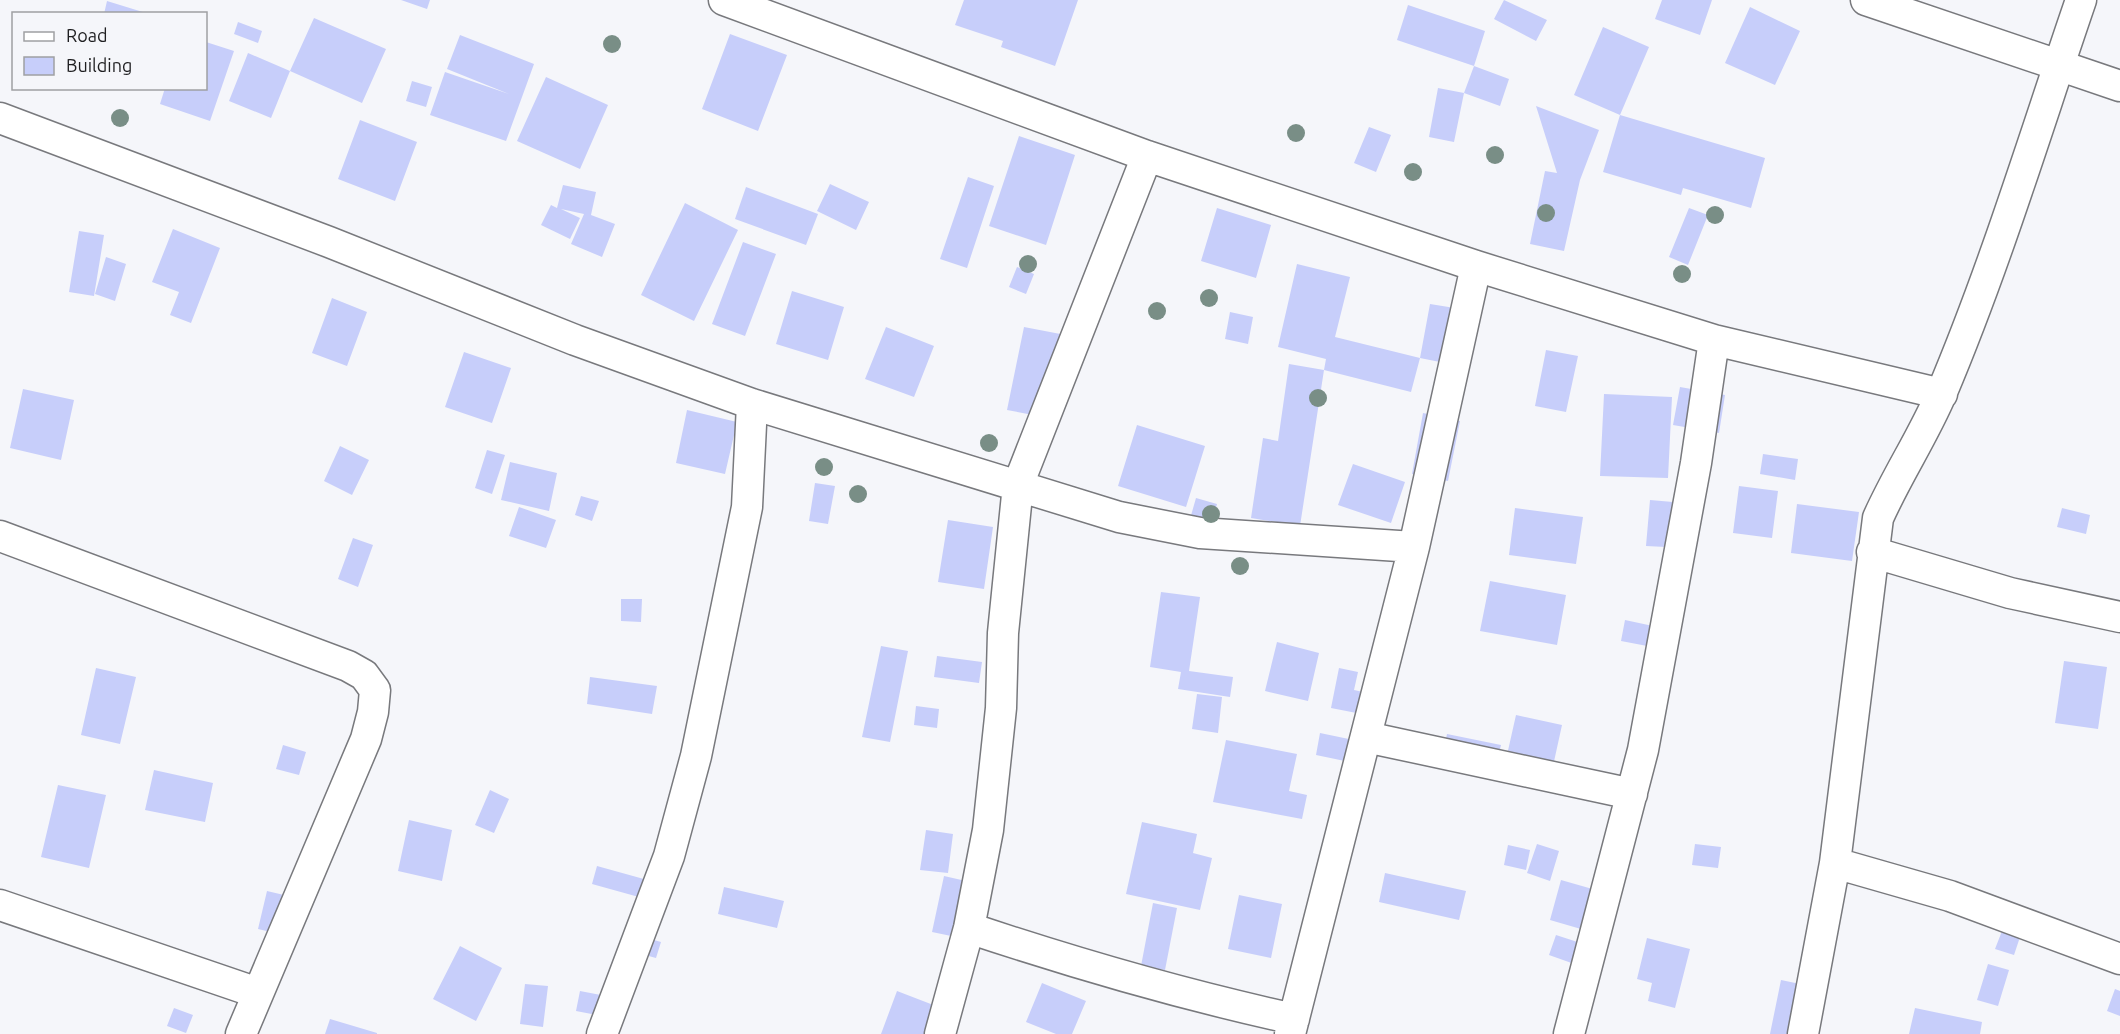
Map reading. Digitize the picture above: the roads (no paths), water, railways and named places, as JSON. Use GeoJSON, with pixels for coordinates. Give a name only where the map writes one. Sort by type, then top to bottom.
{"type":"FeatureCollection","features":[{"type":"Feature","properties":{"kind":"street"},"geometry":{"type":"LineString","coordinates":[[724,0],[1147,156],[1476,266],[1714,340],[1942,394]]}},
{"type":"Feature","properties":{"kind":"street"},"geometry":{"type":"LineString","coordinates":[[1866,0],[2120,86]]}},
{"type":"Feature","properties":{"kind":"street"},"geometry":{"type":"LineString","coordinates":[[1803,1034],[1835,863],[1878,518],[1895,479],[1942,394],[1995,256],[2081,0]]}},
{"type":"Feature","properties":{"kind":"street"},"geometry":{"type":"LineString","coordinates":[[0,118],[329,242],[575,340],[752,404],[1119,517],[1200,533],[1414,547]]}},
{"type":"Feature","properties":{"kind":"street"},"geometry":{"type":"LineString","coordinates":[[940,1034],[969,928],[988,830],[1018,485],[1147,156]]}},
{"type":"Feature","properties":{"kind":"street"},"geometry":{"type":"LineString","coordinates":[[969,928],[1070,962],[1292,1027],[1414,547],[1476,266]]}},
{"type":"Feature","properties":{"kind":"street"},"geometry":{"type":"LineString","coordinates":[[1569,1034],[1643,750],[1696,463],[1714,340]]}},
{"type":"Feature","properties":{"kind":"street"},"geometry":{"type":"LineString","coordinates":[[602,1034],[669,856],[696,756],[724,631],[747,507],[752,404]]}},
{"type":"Feature","properties":{"kind":"street"},"geometry":{"type":"LineString","coordinates":[[0,536],[348,666],[364,675],[375,690],[374,712],[366,739],[241,1034]]}},
{"type":"Feature","properties":{"kind":"street"},"geometry":{"type":"LineString","coordinates":[[1872,552],[2010,593],[2120,617]]}},
{"type":"Feature","properties":{"kind":"street"},"geometry":{"type":"LineString","coordinates":[[1366,737],[1632,794]]}},
{"type":"Feature","properties":{"kind":"street"},"geometry":{"type":"LineString","coordinates":[[1835,863],[1950,896],[2120,959]]}},
{"type":"Feature","properties":{"kind":"street"},"geometry":{"type":"LineString","coordinates":[[0,905],[258,993]]}}]}
